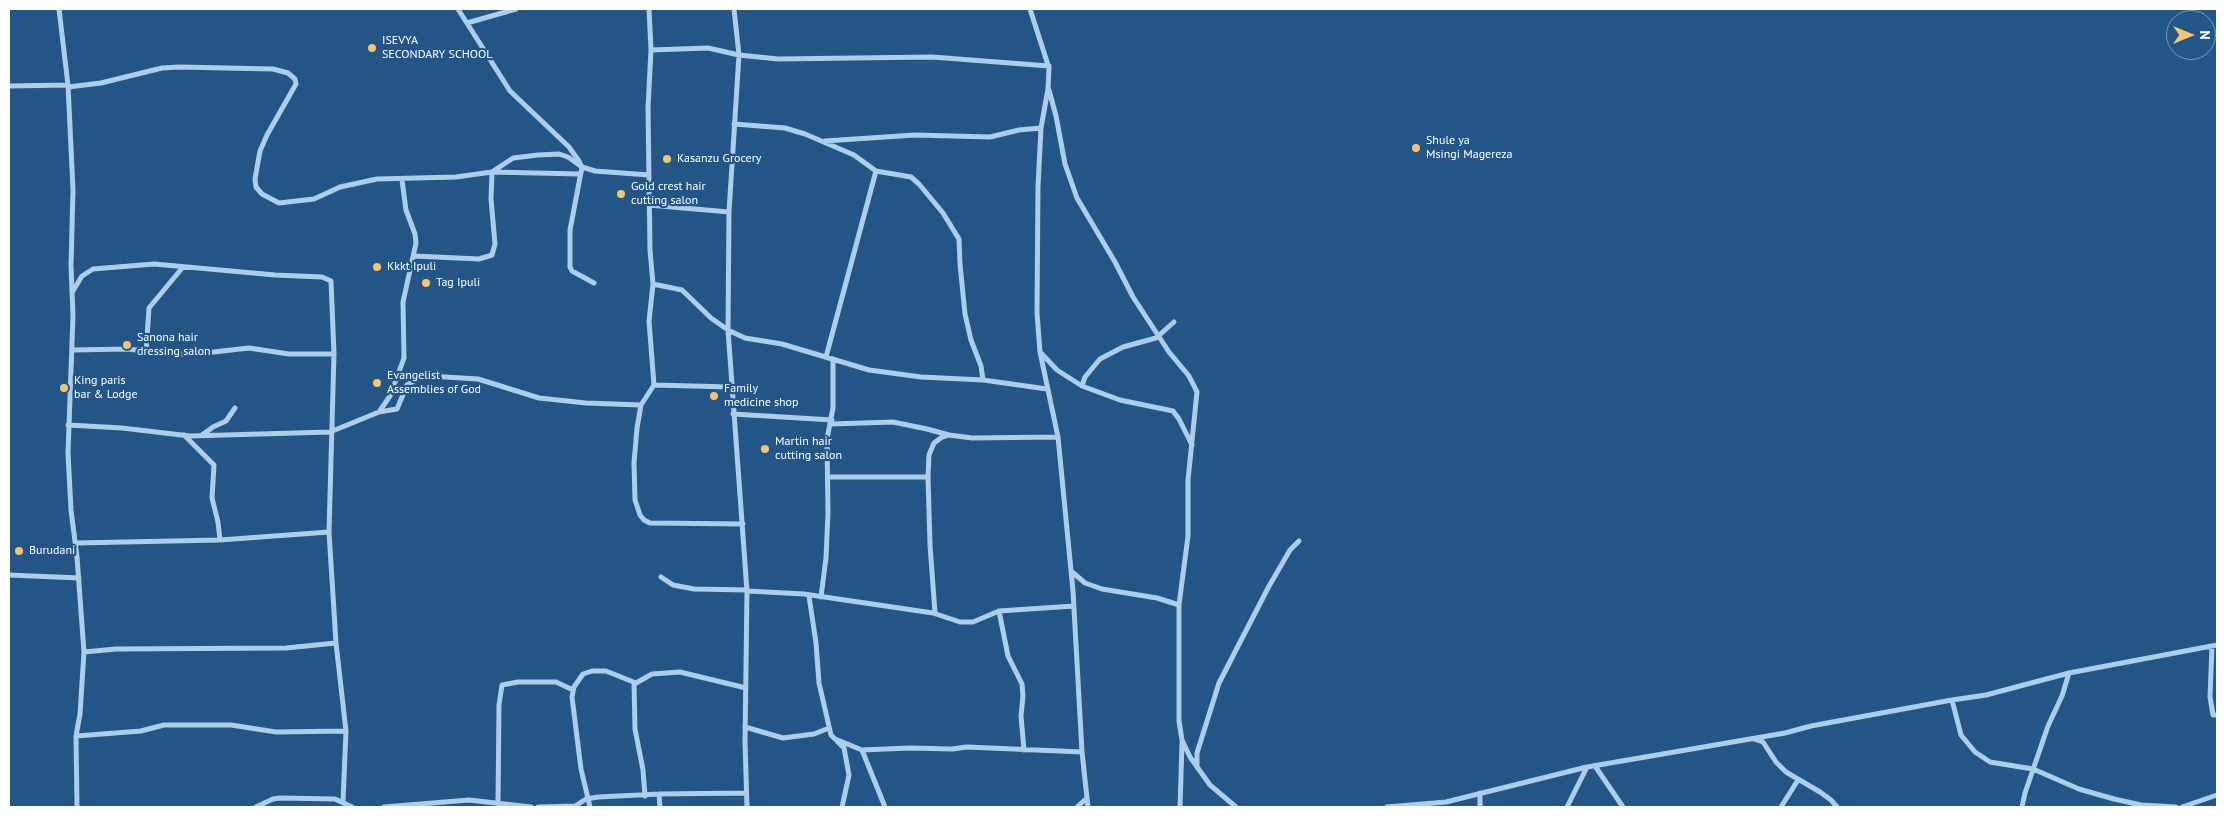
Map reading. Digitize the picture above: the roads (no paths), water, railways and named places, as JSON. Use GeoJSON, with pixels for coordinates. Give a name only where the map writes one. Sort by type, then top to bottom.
{"type":"FeatureCollection","features":[{"type":"Feature","properties":{"kind":"street"},"geometry":{"type":"LineString","coordinates":[[59,9],[68,86],[73,190],[71,266],[73,292],[72,350],[68,425],[71,510],[76,543],[84,652],[80,714],[76,736],[77,807]]}},
{"type":"Feature","properties":{"kind":"street"},"geometry":{"type":"LineString","coordinates":[[458,9],[510,91],[569,147],[582,167],[570,230],[570,267],[572,271],[594,284]]}},
{"type":"Feature","properties":{"kind":"street"},"geometry":{"type":"LineString","coordinates":[[467,23],[516,9]]}},
{"type":"Feature","properties":{"kind":"street"},"geometry":{"type":"LineString","coordinates":[[650,9],[649,205],[653,284],[649,322],[654,385],[641,405],[637,428],[635,500],[644,520],[656,524],[743,524]]}},
{"type":"Feature","properties":{"kind":"street"},"geometry":{"type":"LineString","coordinates":[[734,9],[739,55],[729,212],[728,330],[747,590],[745,727],[747,807]]}},
{"type":"Feature","properties":{"kind":"street"},"geometry":{"type":"LineString","coordinates":[[1030,9],[1049,66],[1048,89],[1041,128],[1036,248],[1040,352],[1058,436],[1074,606],[1082,752],[1088,807]]}},
{"type":"Feature","properties":{"kind":"street"},"geometry":{"type":"LineString","coordinates":[[651,50],[708,48],[739,55],[778,59],[932,57],[1049,66]]}},
{"type":"Feature","properties":{"kind":"street"},"geometry":{"type":"LineString","coordinates":[[9,86],[68,86],[101,83],[162,68],[283,70],[292,75],[296,84],[260,151],[255,179],[256,187],[262,194],[279,203],[314,199],[340,187],[376,180],[402,180],[492,172],[580,174]]}},
{"type":"Feature","properties":{"kind":"street"},"geometry":{"type":"LineString","coordinates":[[1048,89],[1056,116],[1065,164],[1077,198],[1115,262],[1132,297],[1194,384],[1197,402],[1188,480],[1188,536],[1178,605],[1177,694],[1182,740],[1180,807]]}},
{"type":"Feature","properties":{"kind":"street"},"geometry":{"type":"LineString","coordinates":[[734,124],[785,128],[824,142],[854,155],[876,171],[911,177],[929,195],[955,230],[959,239],[966,314],[971,340],[981,366],[983,380]]}},
{"type":"Feature","properties":{"kind":"street"},"geometry":{"type":"LineString","coordinates":[[824,142],[843,139],[930,135],[980,138],[1041,128]]}},
{"type":"Feature","properties":{"kind":"street"},"geometry":{"type":"LineString","coordinates":[[492,172],[513,158],[550,154],[568,157],[582,167],[613,174],[649,175]]}},
{"type":"Feature","properties":{"kind":"street"},"geometry":{"type":"LineString","coordinates":[[826,357],[876,171]]}},
{"type":"Feature","properties":{"kind":"street"},"geometry":{"type":"LineString","coordinates":[[414,256],[479,259],[492,255],[495,244],[491,199],[492,172]]}},
{"type":"Feature","properties":{"kind":"street"},"geometry":{"type":"LineString","coordinates":[[379,412],[390,396],[404,358],[403,302],[414,256],[415,238],[406,210],[402,180]]}},
{"type":"Feature","properties":{"kind":"street"},"geometry":{"type":"LineString","coordinates":[[649,205],[729,212]]}},
{"type":"Feature","properties":{"kind":"street"},"geometry":{"type":"LineString","coordinates":[[73,292],[82,276],[93,269],[154,264],[284,276],[322,277],[331,282],[334,354],[330,432],[329,532],[336,642],[346,731],[343,802]]}},
{"type":"Feature","properties":{"kind":"street"},"geometry":{"type":"LineString","coordinates":[[146,352],[149,308],[183,266]]}},
{"type":"Feature","properties":{"kind":"street"},"geometry":{"type":"LineString","coordinates":[[653,284],[682,290],[711,318],[728,330],[745,338],[782,344],[869,370],[920,377],[983,380],[1047,389]]}},
{"type":"Feature","properties":{"kind":"street"},"geometry":{"type":"LineString","coordinates":[[1082,386],[1085,377],[1100,359],[1115,350],[1159,336],[1174,322]]}},
{"type":"Feature","properties":{"kind":"street"},"geometry":{"type":"LineString","coordinates":[[72,350],[128,349],[146,352],[196,354],[249,348],[290,354],[334,354]]}},
{"type":"Feature","properties":{"kind":"street"},"geometry":{"type":"LineString","coordinates":[[1040,352],[1057,370],[1082,386],[1120,400],[1168,409],[1179,419],[1192,445]]}},
{"type":"Feature","properties":{"kind":"street"},"geometry":{"type":"LineString","coordinates":[[821,597],[826,558],[829,477],[827,440],[832,422],[833,359]]}},
{"type":"Feature","properties":{"kind":"street"},"geometry":{"type":"LineString","coordinates":[[68,425],[122,428],[184,435],[330,432],[379,412],[398,409],[407,385],[416,379],[429,376],[478,379],[539,398],[586,403],[641,405]]}},
{"type":"Feature","properties":{"kind":"street"},"geometry":{"type":"LineString","coordinates":[[654,385],[731,387]]}},
{"type":"Feature","properties":{"kind":"street"},"geometry":{"type":"LineString","coordinates":[[202,435],[226,421],[235,408]]}},
{"type":"Feature","properties":{"kind":"street"},"geometry":{"type":"LineString","coordinates":[[733,414],[832,422],[893,422],[949,435],[972,438],[1058,436]]}},
{"type":"Feature","properties":{"kind":"street"},"geometry":{"type":"LineString","coordinates":[[184,435],[214,465],[212,498],[220,540]]}},
{"type":"Feature","properties":{"kind":"street"},"geometry":{"type":"LineString","coordinates":[[935,613],[930,545],[929,455],[934,444],[942,437],[949,435]]}},
{"type":"Feature","properties":{"kind":"street"},"geometry":{"type":"LineString","coordinates":[[829,477],[928,477]]}},
{"type":"Feature","properties":{"kind":"street"},"geometry":{"type":"LineString","coordinates":[[76,543],[220,540],[329,532]]}},
{"type":"Feature","properties":{"kind":"street"},"geometry":{"type":"LineString","coordinates":[[1198,767],[1197,753],[1219,683],[1276,574],[1290,550],[1299,541]]}},
{"type":"Feature","properties":{"kind":"street"},"geometry":{"type":"LineString","coordinates":[[1071,570],[1085,583],[1157,598],[1178,605]]}},
{"type":"Feature","properties":{"kind":"street"},"geometry":{"type":"LineString","coordinates":[[9,575],[79,578]]}},
{"type":"Feature","properties":{"kind":"street"},"geometry":{"type":"LineString","coordinates":[[661,577],[673,584],[694,589],[786,592],[935,613],[960,622],[973,622],[999,612],[1074,606]]}},
{"type":"Feature","properties":{"kind":"street"},"geometry":{"type":"LineString","coordinates":[[809,596],[816,643],[819,683],[827,712],[829,728],[831,735],[844,748],[849,775],[842,807]]}},
{"type":"Feature","properties":{"kind":"street"},"geometry":{"type":"LineString","coordinates":[[999,612],[1008,656],[1022,684],[1021,716],[1024,750]]}},
{"type":"Feature","properties":{"kind":"street"},"geometry":{"type":"LineString","coordinates":[[84,652],[286,648],[336,642]]}},
{"type":"Feature","properties":{"kind":"street"},"geometry":{"type":"LineString","coordinates":[[1387,807],[1446,802],[1587,767],[1786,733],[1811,726],[1986,695],[2069,673],[2215,646],[2210,697],[2213,715],[2217,715]]}},
{"type":"Feature","properties":{"kind":"street"},"geometry":{"type":"LineString","coordinates":[[590,807],[581,769],[573,690],[580,677],[592,671],[613,673],[634,683],[640,683],[652,674],[680,672],[746,688]]}},
{"type":"Feature","properties":{"kind":"street"},"geometry":{"type":"LineString","coordinates":[[2022,807],[2033,769],[2069,673]]}},
{"type":"Feature","properties":{"kind":"street"},"geometry":{"type":"LineString","coordinates":[[498,804],[499,705],[502,685],[518,682],[556,682],[573,690]]}},
{"type":"Feature","properties":{"kind":"street"},"geometry":{"type":"LineString","coordinates":[[634,683],[635,729],[643,770],[645,796]]}},
{"type":"Feature","properties":{"kind":"street"},"geometry":{"type":"LineString","coordinates":[[1952,700],[1961,735],[1974,752],[1990,762],[1999,765],[2033,769],[2079,789],[2114,799],[2141,804],[2176,807]]}},
{"type":"Feature","properties":{"kind":"street"},"geometry":{"type":"LineString","coordinates":[[76,736],[140,731],[164,725],[231,725],[276,732],[346,731]]}},
{"type":"Feature","properties":{"kind":"street"},"geometry":{"type":"LineString","coordinates":[[745,727],[784,738],[814,734],[829,728]]}},
{"type":"Feature","properties":{"kind":"street"},"geometry":{"type":"LineString","coordinates":[[1749,738],[1763,742],[1780,767],[1831,800],[1837,807]]}},
{"type":"Feature","properties":{"kind":"street"},"geometry":{"type":"LineString","coordinates":[[835,739],[862,750],[952,749],[967,747],[1082,752]]}},
{"type":"Feature","properties":{"kind":"street"},"geometry":{"type":"LineString","coordinates":[[1182,740],[1190,757],[1210,785],[1236,807]]}},
{"type":"Feature","properties":{"kind":"street"},"geometry":{"type":"LineString","coordinates":[[862,750],[885,807]]}},
{"type":"Feature","properties":{"kind":"street"},"geometry":{"type":"LineString","coordinates":[[1595,766],[1623,807]]}},
{"type":"Feature","properties":{"kind":"street"},"geometry":{"type":"LineString","coordinates":[[1567,807],[1587,767]]}},
{"type":"Feature","properties":{"kind":"street"},"geometry":{"type":"LineString","coordinates":[[1781,807],[1798,780]]}},
{"type":"Feature","properties":{"kind":"street"},"geometry":{"type":"LineString","coordinates":[[538,807],[575,806],[588,798],[659,794],[746,793]]}},
{"type":"Feature","properties":{"kind":"street"},"geometry":{"type":"LineString","coordinates":[[1480,793],[1480,807]]}},
{"type":"Feature","properties":{"kind":"street"},"geometry":{"type":"LineString","coordinates":[[659,794],[660,807]]}},
{"type":"Feature","properties":{"kind":"street"},"geometry":{"type":"LineString","coordinates":[[2182,807],[2217,795]]}},
{"type":"Feature","properties":{"kind":"street"},"geometry":{"type":"LineString","coordinates":[[256,807],[273,799],[280,798],[335,799],[352,807]]}},
{"type":"Feature","properties":{"kind":"street"},"geometry":{"type":"LineString","coordinates":[[1077,807],[1087,798]]}},
{"type":"Feature","properties":{"kind":"street"},"geometry":{"type":"LineString","coordinates":[[469,800],[470,807]]}},
{"type":"Feature","properties":{"kind":"street"},"geometry":{"type":"LineString","coordinates":[[384,807],[469,800],[531,807]]}},
{"type":"Feature","properties":{"kind":"place","name":"ISEVYA SECONDARY SCHOOL"},"geometry":{"type":"Point","coordinates":[372,48]}},
{"type":"Feature","properties":{"kind":"place","name":"Shule ya Msingi Magereza"},"geometry":{"type":"Point","coordinates":[1416,148]}},
{"type":"Feature","properties":{"kind":"place","name":"Kasanzu Grocery"},"geometry":{"type":"Point","coordinates":[667,159]}},
{"type":"Feature","properties":{"kind":"place","name":"Gold crest hair cutting salon"},"geometry":{"type":"Point","coordinates":[621,194]}},
{"type":"Feature","properties":{"kind":"place","name":"Kkkt Ipuli"},"geometry":{"type":"Point","coordinates":[377,267]}},
{"type":"Feature","properties":{"kind":"place","name":"Tag Ipuli"},"geometry":{"type":"Point","coordinates":[426,283]}},
{"type":"Feature","properties":{"kind":"place","name":"Sanona hair dressing salon"},"geometry":{"type":"Point","coordinates":[127,345]}},
{"type":"Feature","properties":{"kind":"place","name":"Evangelist Assemblies of God"},"geometry":{"type":"Point","coordinates":[377,383]}},
{"type":"Feature","properties":{"kind":"place","name":"King paris bar & Lodge"},"geometry":{"type":"Point","coordinates":[64,388]}},
{"type":"Feature","properties":{"kind":"place","name":"Family medicine shop"},"geometry":{"type":"Point","coordinates":[714,396]}},
{"type":"Feature","properties":{"kind":"place","name":"Martin hair cutting salon"},"geometry":{"type":"Point","coordinates":[765,449]}},
{"type":"Feature","properties":{"kind":"place","name":"Burudani"},"geometry":{"type":"Point","coordinates":[19,551]}}]}
